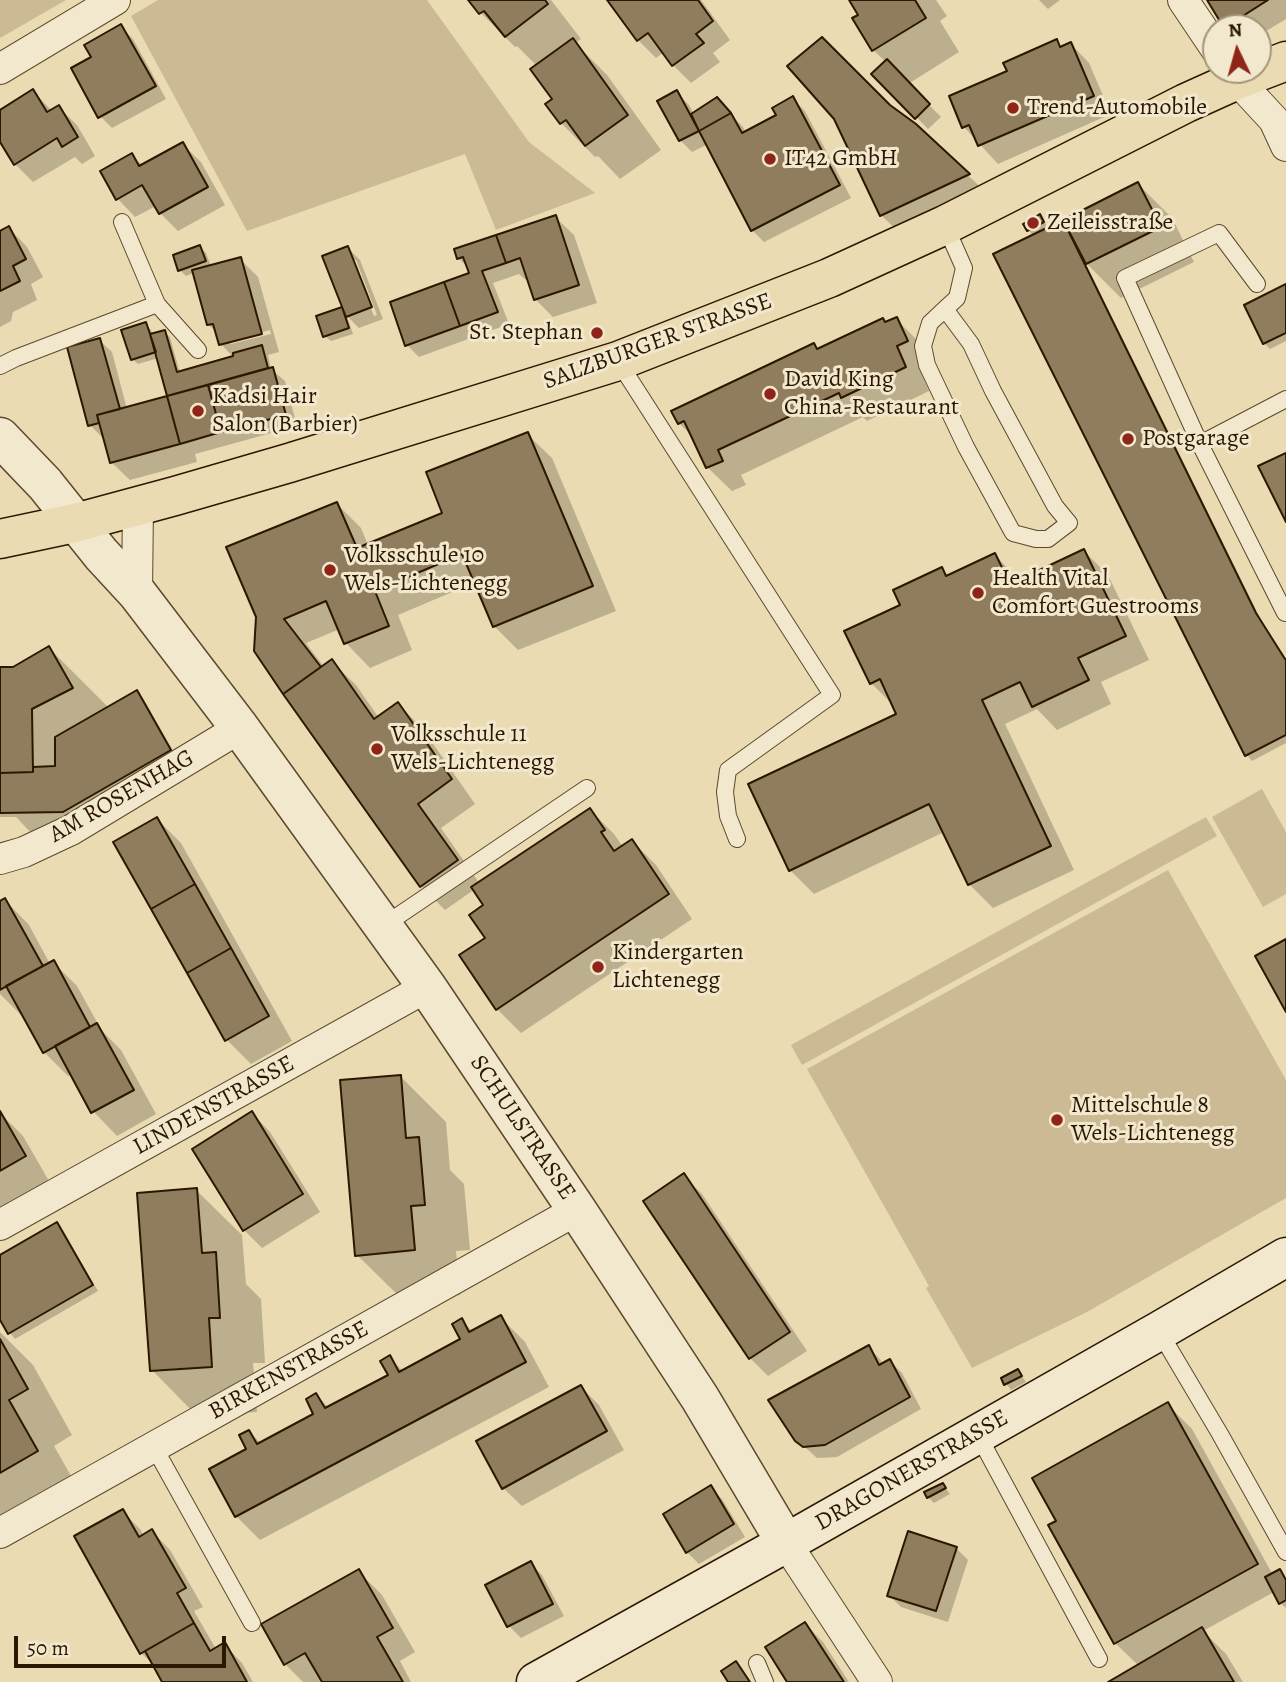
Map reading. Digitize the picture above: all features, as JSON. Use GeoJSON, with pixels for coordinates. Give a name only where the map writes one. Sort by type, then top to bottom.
{"type":"FeatureCollection","features":[{"type":"Feature","properties":{"kind":"main road","name":"SALZBURGER STRASSE"},"geometry":{"type":"LineString","coordinates":[[0,539],[75,523],[165,499],[618,361],[829,278],[945,225],[1219,84]]}},
{"type":"Feature","properties":{"kind":"street"},"geometry":{"type":"LineString","coordinates":[[0,69],[115,0]]}},
{"type":"Feature","properties":{"kind":"street"},"geometry":{"type":"LineString","coordinates":[[1183,0],[1202,28]]}},
{"type":"Feature","properties":{"kind":"street"},"geometry":{"type":"LineString","coordinates":[[1242,84],[1274,120],[1286,146]]}},
{"type":"Feature","properties":{"kind":"street","name":"SCHULSTRASSE"},"geometry":{"type":"LineString","coordinates":[[0,437],[137,593],[240,728],[427,987],[700,1398],[786,1543],[877,1682]]}},
{"type":"Feature","properties":{"kind":"street"},"geometry":{"type":"LineString","coordinates":[[137,593],[138,505]]}},
{"type":"Feature","properties":{"kind":"street","name":"AM ROSENHAG"},"geometry":{"type":"LineString","coordinates":[[0,859],[24,852],[71,830],[240,728]]}},
{"type":"Feature","properties":{"kind":"street","name":"LINDENSTRASSE"},"geometry":{"type":"LineString","coordinates":[[0,1225],[427,987]]}},
{"type":"Feature","properties":{"kind":"street","name":"BIRKENSTRASSE"},"geometry":{"type":"LineString","coordinates":[[0,1533],[577,1210]]}},
{"type":"Feature","properties":{"kind":"street","name":"DRAGONERSTRASSE"},"geometry":{"type":"LineString","coordinates":[[536,1682],[572,1668],[1286,1257]]}},
{"type":"Feature","properties":{"kind":"lane"},"geometry":{"type":"LineString","coordinates":[[122,222],[157,304],[198,351]]}},
{"type":"Feature","properties":{"kind":"lane"},"geometry":{"type":"LineString","coordinates":[[945,225],[964,268],[957,298],[945,309],[930,323],[923,346],[927,365],[966,447],[1013,533],[1048,540],[1069,523],[1055,506],[993,391],[971,344],[945,309]]}},
{"type":"Feature","properties":{"kind":"lane"},"geometry":{"type":"LineString","coordinates":[[1257,284],[1219,233],[1125,278],[1200,444],[1284,613],[1286,612]]}},
{"type":"Feature","properties":{"kind":"lane"},"geometry":{"type":"LineString","coordinates":[[0,366],[157,304]]}},
{"type":"Feature","properties":{"kind":"lane"},"geometry":{"type":"LineString","coordinates":[[618,361],[832,695],[728,770],[724,792],[728,816],[737,839]]}},
{"type":"Feature","properties":{"kind":"lane"},"geometry":{"type":"LineString","coordinates":[[1200,444],[1286,399]]}},
{"type":"Feature","properties":{"kind":"lane"},"geometry":{"type":"LineString","coordinates":[[383,926],[587,788]]}},
{"type":"Feature","properties":{"kind":"lane"},"geometry":{"type":"LineString","coordinates":[[1160,1331],[1286,1552]]}},
{"type":"Feature","properties":{"kind":"lane"},"geometry":{"type":"LineString","coordinates":[[977,1433],[1099,1659]]}},
{"type":"Feature","properties":{"kind":"lane"},"geometry":{"type":"LineString","coordinates":[[154,1447],[251,1623]]}},
{"type":"Feature","properties":{"kind":"lane"},"geometry":{"type":"LineString","coordinates":[[757,1663],[765,1682]]}},
{"type":"Feature","properties":{"kind":"shaded area"},"geometry":{"type":"Polygon","coordinates":[[[0,0],[66,0],[0,38],[0,0]]]}},
{"type":"Feature","properties":{"kind":"shaded area"},"geometry":{"type":"Polygon","coordinates":[[[158,0],[427,0],[529,142],[595,193],[496,230],[465,154],[247,231],[131,16],[158,0]]]}},
{"type":"Feature","properties":{"kind":"shaded area"},"geometry":{"type":"Polygon","coordinates":[[[1262,789],[1286,832],[1286,894],[1263,907],[1212,817],[1262,789]]]}},
{"type":"Feature","properties":{"kind":"shaded area"},"geometry":{"type":"Polygon","coordinates":[[[1206,817],[1217,836],[802,1065],[791,1045],[1206,817]]]}},
{"type":"Feature","properties":{"kind":"shaded area","name":"Mittelschule 8 Wels-Lichtenegg"},"geometry":{"type":"Polygon","coordinates":[[[1168,870],[1286,1080],[1286,1198],[1087,1312],[972,1368],[807,1069],[1168,870]]]}},
{"type":"Feature","properties":{"kind":"building"},"geometry":{"type":"Polygon","coordinates":[[[468,0],[545,0],[548,4],[505,37],[484,11],[479,14],[468,0]]]}},
{"type":"Feature","properties":{"kind":"building"},"geometry":{"type":"Polygon","coordinates":[[[607,0],[698,0],[713,21],[696,34],[704,43],[672,66],[648,33],[637,41],[607,0]]]}},
{"type":"Feature","properties":{"kind":"building"},"geometry":{"type":"Polygon","coordinates":[[[849,0],[915,0],[926,18],[872,51],[852,18],[858,15],[849,0]]]}},
{"type":"Feature","properties":{"kind":"building"},"geometry":{"type":"Polygon","coordinates":[[[1207,0],[1268,0],[1246,14],[1216,14],[1207,0]]]}},
{"type":"Feature","properties":{"kind":"building"},"geometry":{"type":"Polygon","coordinates":[[[121,24],[156,86],[98,118],[71,68],[91,57],[84,45],[121,24]]]}},
{"type":"Feature","properties":{"kind":"building"},"geometry":{"type":"Polygon","coordinates":[[[822,37],[890,105],[916,124],[970,174],[880,216],[834,119],[787,66],[822,37]]]}},
{"type":"Feature","properties":{"kind":"building"},"geometry":{"type":"Polygon","coordinates":[[[573,38],[628,115],[585,146],[566,120],[560,124],[545,104],[552,99],[530,69],[573,38]]]}},
{"type":"Feature","properties":{"kind":"building"},"geometry":{"type":"Polygon","coordinates":[[[1057,39],[1060,47],[1071,42],[1094,96],[978,146],[969,125],[962,128],[949,96],[1007,71],[1003,63],[1057,39]]]}},
{"type":"Feature","properties":{"kind":"building"},"geometry":{"type":"Polygon","coordinates":[[[887,59],[930,104],[915,119],[871,74],[887,59]]]}},
{"type":"Feature","properties":{"kind":"building"},"geometry":{"type":"Polygon","coordinates":[[[33,89],[47,112],[59,105],[78,137],[62,147],[57,138],[14,165],[0,142],[0,110],[33,89]]]}},
{"type":"Feature","properties":{"kind":"building"},"geometry":{"type":"Polygon","coordinates":[[[677,90],[699,131],[679,141],[657,101],[677,90]]]}},
{"type":"Feature","properties":{"kind":"building","name":"IT42 GmbH"},"geometry":{"type":"Polygon","coordinates":[[[793,96],[840,185],[751,231],[699,131],[731,113],[742,133],[776,115],[772,108],[793,96]]]}},
{"type":"Feature","properties":{"kind":"building"},"geometry":{"type":"Polygon","coordinates":[[[717,97],[731,113],[699,131],[691,114],[717,97]]]}},
{"type":"Feature","properties":{"kind":"building"},"geometry":{"type":"Polygon","coordinates":[[[183,142],[208,187],[159,214],[142,185],[116,200],[100,171],[132,153],[139,166],[183,142]]]}},
{"type":"Feature","properties":{"kind":"building"},"geometry":{"type":"Polygon","coordinates":[[[1138,182],[1161,227],[1086,264],[1063,220],[1138,182]]]}},
{"type":"Feature","properties":{"kind":"building","name":"Zeileisstraße"},"geometry":{"type":"Polygon","coordinates":[[[1040,214],[1044,222],[1027,231],[1023,224],[1040,214]]]}},
{"type":"Feature","properties":{"kind":"building"},"geometry":{"type":"Polygon","coordinates":[[[556,215],[579,285],[534,300],[520,258],[506,263],[496,235],[556,215]]]}},
{"type":"Feature","properties":{"kind":"building","name":"Postgarage"},"geometry":{"type":"Polygon","coordinates":[[[1063,220],[1256,613],[1286,659],[1286,735],[1245,756],[993,254],[1063,220]]]}},
{"type":"Feature","properties":{"kind":"building"},"geometry":{"type":"Polygon","coordinates":[[[9,226],[26,259],[13,266],[20,281],[0,291],[0,231],[9,226]]]}},
{"type":"Feature","properties":{"kind":"building"},"geometry":{"type":"Polygon","coordinates":[[[496,235],[506,263],[482,271],[498,312],[460,326],[444,282],[469,273],[463,257],[457,259],[454,249],[496,235]]]}},
{"type":"Feature","properties":{"kind":"building"},"geometry":{"type":"Polygon","coordinates":[[[200,245],[206,261],[178,271],[173,255],[200,245]]]}},
{"type":"Feature","properties":{"kind":"building"},"geometry":{"type":"Polygon","coordinates":[[[348,246],[372,307],[346,317],[322,256],[348,246]]]}},
{"type":"Feature","properties":{"kind":"building"},"geometry":{"type":"Polygon","coordinates":[[[241,257],[262,334],[219,345],[213,324],[207,325],[192,270],[241,257]]]}},
{"type":"Feature","properties":{"kind":"building"},"geometry":{"type":"Polygon","coordinates":[[[444,282],[460,326],[405,346],[390,302],[444,282]]]}},
{"type":"Feature","properties":{"kind":"building"},"geometry":{"type":"Polygon","coordinates":[[[1286,284],[1286,333],[1263,344],[1244,305],[1286,284]]]}},
{"type":"Feature","properties":{"kind":"building"},"geometry":{"type":"Polygon","coordinates":[[[342,307],[349,328],[323,337],[316,316],[342,307]]]}},
{"type":"Feature","properties":{"kind":"building"},"geometry":{"type":"Polygon","coordinates":[[[897,317],[908,341],[897,346],[906,367],[841,398],[839,393],[718,450],[723,461],[706,468],[684,421],[678,424],[671,411],[814,343],[817,349],[883,318],[885,322],[897,317]]]}},
{"type":"Feature","properties":{"kind":"building"},"geometry":{"type":"Polygon","coordinates":[[[146,322],[156,352],[131,360],[121,330],[146,322]]]}},
{"type":"Feature","properties":{"kind":"building"},"geometry":{"type":"Polygon","coordinates":[[[165,330],[177,372],[262,345],[268,368],[167,396],[150,334],[165,330]]]}},
{"type":"Feature","properties":{"kind":"building"},"geometry":{"type":"Polygon","coordinates":[[[100,338],[120,409],[97,415],[99,423],[88,426],[67,347],[100,338]]]}},
{"type":"Feature","properties":{"kind":"building"},"geometry":{"type":"Polygon","coordinates":[[[273,367],[286,415],[221,432],[208,385],[273,367]]]}},
{"type":"Feature","properties":{"kind":"building"},"geometry":{"type":"Polygon","coordinates":[[[208,385],[221,432],[180,444],[167,396],[208,385]]]}},
{"type":"Feature","properties":{"kind":"building"},"geometry":{"type":"Polygon","coordinates":[[[167,396],[180,444],[110,463],[97,415],[167,396]]]}},
{"type":"Feature","properties":{"kind":"building","name":"Volksschule 10 Wels-Lichtenegg"},"geometry":{"type":"Polygon","coordinates":[[[528,432],[593,586],[493,627],[462,554],[375,591],[389,626],[344,644],[326,601],[284,619],[321,667],[283,694],[254,651],[256,617],[226,547],[337,502],[357,548],[442,513],[426,472],[528,432]]]}},
{"type":"Feature","properties":{"kind":"building"},"geometry":{"type":"Polygon","coordinates":[[[1286,453],[1286,522],[1258,466],[1286,453]]]}},
{"type":"Feature","properties":{"kind":"building"},"geometry":{"type":"Polygon","coordinates":[[[1084,549],[1126,636],[1078,658],[1089,680],[1032,707],[1020,682],[982,700],[1051,846],[968,885],[929,804],[789,871],[748,784],[896,714],[880,679],[870,684],[844,631],[900,605],[893,590],[942,567],[946,576],[995,553],[1010,584],[1084,549]]]}},
{"type":"Feature","properties":{"kind":"building"},"geometry":{"type":"Polygon","coordinates":[[[49,646],[73,688],[32,709],[33,772],[0,773],[0,667],[13,667],[49,646]]]}},
{"type":"Feature","properties":{"kind":"building","name":"Volksschule 11 Wels-Lichtenegg"},"geometry":{"type":"Polygon","coordinates":[[[332,659],[374,719],[398,702],[452,779],[418,804],[458,860],[420,887],[283,694],[332,659]]]}},
{"type":"Feature","properties":{"kind":"building"},"geometry":{"type":"Polygon","coordinates":[[[137,690],[171,750],[63,812],[0,813],[0,773],[33,772],[33,767],[55,766],[55,737],[137,690]]]}},
{"type":"Feature","properties":{"kind":"building"},"geometry":{"type":"Polygon","coordinates":[[[590,808],[605,830],[601,832],[614,851],[632,839],[669,894],[496,1010],[459,955],[485,938],[469,915],[483,905],[471,887],[590,808]]]}},
{"type":"Feature","properties":{"kind":"building"},"geometry":{"type":"Polygon","coordinates":[[[157,817],[195,884],[151,909],[113,842],[157,817]]]}},
{"type":"Feature","properties":{"kind":"building"},"geometry":{"type":"Polygon","coordinates":[[[195,884],[231,948],[187,973],[151,909],[195,884]]]}},
{"type":"Feature","properties":{"kind":"building"},"geometry":{"type":"Polygon","coordinates":[[[5,898],[43,966],[0,990],[0,901],[5,898]]]}},
{"type":"Feature","properties":{"kind":"building"},"geometry":{"type":"Polygon","coordinates":[[[1286,939],[1286,1012],[1255,956],[1286,939]]]}},
{"type":"Feature","properties":{"kind":"building"},"geometry":{"type":"Polygon","coordinates":[[[231,948],[269,1016],[225,1041],[187,973],[231,948]]]}},
{"type":"Feature","properties":{"kind":"building"},"geometry":{"type":"Polygon","coordinates":[[[54,960],[90,1027],[43,1053],[6,986],[54,960]]]}},
{"type":"Feature","properties":{"kind":"building"},"geometry":{"type":"Polygon","coordinates":[[[97,1023],[134,1090],[91,1113],[55,1046],[97,1023]]]}},
{"type":"Feature","properties":{"kind":"building"},"geometry":{"type":"Polygon","coordinates":[[[401,1075],[406,1138],[419,1137],[425,1205],[411,1206],[415,1250],[355,1256],[340,1080],[401,1075]]]}},
{"type":"Feature","properties":{"kind":"building"},"geometry":{"type":"Polygon","coordinates":[[[0,1111],[26,1156],[0,1171],[0,1111]]]}},
{"type":"Feature","properties":{"kind":"building"},"geometry":{"type":"Polygon","coordinates":[[[252,1111],[303,1194],[243,1231],[192,1149],[252,1111]]]}},
{"type":"Feature","properties":{"kind":"building"},"geometry":{"type":"Polygon","coordinates":[[[684,1173],[790,1332],[749,1359],[643,1201],[684,1173]]]}},
{"type":"Feature","properties":{"kind":"building"},"geometry":{"type":"Polygon","coordinates":[[[197,1188],[202,1253],[216,1252],[220,1318],[209,1318],[212,1367],[150,1371],[137,1193],[197,1188]]]}},
{"type":"Feature","properties":{"kind":"building"},"geometry":{"type":"Polygon","coordinates":[[[57,1222],[93,1285],[8,1334],[0,1320],[0,1255],[57,1222]]]}},
{"type":"Feature","properties":{"kind":"building"},"geometry":{"type":"Polygon","coordinates":[[[501,1315],[526,1362],[235,1517],[209,1469],[246,1449],[239,1435],[249,1430],[257,1444],[313,1414],[306,1399],[316,1393],[325,1408],[388,1375],[380,1361],[390,1355],[399,1372],[460,1339],[452,1324],[462,1318],[469,1332],[501,1315]]]}},
{"type":"Feature","properties":{"kind":"building"},"geometry":{"type":"Polygon","coordinates":[[[0,1339],[28,1389],[9,1400],[38,1451],[0,1473],[0,1339]]]}},
{"type":"Feature","properties":{"kind":"building"},"geometry":{"type":"Polygon","coordinates":[[[869,1345],[879,1365],[890,1359],[910,1397],[825,1445],[803,1447],[795,1441],[768,1400],[869,1345]]]}},
{"type":"Feature","properties":{"kind":"building"},"geometry":{"type":"Polygon","coordinates":[[[1018,1369],[1022,1376],[1004,1385],[1001,1378],[1018,1369]]]}},
{"type":"Feature","properties":{"kind":"building"},"geometry":{"type":"Polygon","coordinates":[[[581,1385],[607,1431],[502,1489],[476,1441],[581,1385]]]}},
{"type":"Feature","properties":{"kind":"building"},"geometry":{"type":"Polygon","coordinates":[[[1168,1402],[1258,1564],[1114,1644],[1048,1525],[1056,1521],[1032,1478],[1168,1402]]]}},
{"type":"Feature","properties":{"kind":"building"},"geometry":{"type":"Polygon","coordinates":[[[943,1483],[946,1488],[927,1498],[924,1492],[943,1483]]]}},
{"type":"Feature","properties":{"kind":"building"},"geometry":{"type":"Polygon","coordinates":[[[711,1485],[734,1524],[686,1553],[663,1514],[711,1485]]]}},
{"type":"Feature","properties":{"kind":"building"},"geometry":{"type":"Polygon","coordinates":[[[123,1509],[139,1537],[152,1529],[186,1588],[177,1593],[194,1623],[140,1654],[74,1536],[123,1509]]]}},
{"type":"Feature","properties":{"kind":"building"},"geometry":{"type":"Polygon","coordinates":[[[908,1531],[957,1547],[936,1611],[887,1596],[908,1531]]]}},
{"type":"Feature","properties":{"kind":"building"},"geometry":{"type":"Polygon","coordinates":[[[531,1561],[553,1604],[507,1627],[485,1585],[531,1561]]]}},
{"type":"Feature","properties":{"kind":"building"},"geometry":{"type":"Polygon","coordinates":[[[359,1569],[393,1628],[377,1637],[403,1682],[322,1682],[305,1653],[284,1665],[261,1624],[359,1569]]]}},
{"type":"Feature","properties":{"kind":"building"},"geometry":{"type":"Polygon","coordinates":[[[1280,1569],[1286,1580],[1286,1600],[1279,1604],[1265,1577],[1280,1569]]]}},
{"type":"Feature","properties":{"kind":"building"},"geometry":{"type":"Polygon","coordinates":[[[805,1622],[844,1682],[787,1682],[765,1647],[805,1622]]]}},
{"type":"Feature","properties":{"kind":"building"},"geometry":{"type":"Polygon","coordinates":[[[194,1623],[210,1651],[225,1642],[247,1682],[162,1682],[145,1651],[194,1623]]]}},
{"type":"Feature","properties":{"kind":"building"},"geometry":{"type":"Polygon","coordinates":[[[1202,1627],[1234,1682],[1108,1682],[1202,1627]]]}},
{"type":"Feature","properties":{"kind":"building"},"geometry":{"type":"Polygon","coordinates":[[[736,1661],[750,1682],[728,1682],[721,1671],[736,1661]]]}},
{"type":"Feature","properties":{"kind":"place","name":"Trend-Automobile"},"geometry":{"type":"Point","coordinates":[1013,108]}},
{"type":"Feature","properties":{"kind":"place","name":"IT42 GmbH"},"geometry":{"type":"Point","coordinates":[770,159]}},
{"type":"Feature","properties":{"kind":"place","name":"Zeileisstraße"},"geometry":{"type":"Point","coordinates":[1033,223]}},
{"type":"Feature","properties":{"kind":"place","name":"St. Stephan"},"geometry":{"type":"Point","coordinates":[597,333]}},
{"type":"Feature","properties":{"kind":"place","name":"David King China-Restaurant"},"geometry":{"type":"Point","coordinates":[770,394]}},
{"type":"Feature","properties":{"kind":"place","name":"Kadsi Hair Salon (Barbier)"},"geometry":{"type":"Point","coordinates":[198,411]}},
{"type":"Feature","properties":{"kind":"place","name":"Postgarage"},"geometry":{"type":"Point","coordinates":[1128,439]}},
{"type":"Feature","properties":{"kind":"place","name":"Volksschule 10 Wels-Lichtenegg"},"geometry":{"type":"Point","coordinates":[330,570]}},
{"type":"Feature","properties":{"kind":"place","name":"Health Vital Comfort Guestrooms"},"geometry":{"type":"Point","coordinates":[978,593]}},
{"type":"Feature","properties":{"kind":"place","name":"Volksschule 11 Wels-Lichtenegg"},"geometry":{"type":"Point","coordinates":[377,749]}},
{"type":"Feature","properties":{"kind":"place","name":"Kindergarten Lichtenegg"},"geometry":{"type":"Point","coordinates":[598,967]}},
{"type":"Feature","properties":{"kind":"place","name":"Mittelschule 8 Wels-Lichtenegg"},"geometry":{"type":"Point","coordinates":[1057,1120]}}]}
